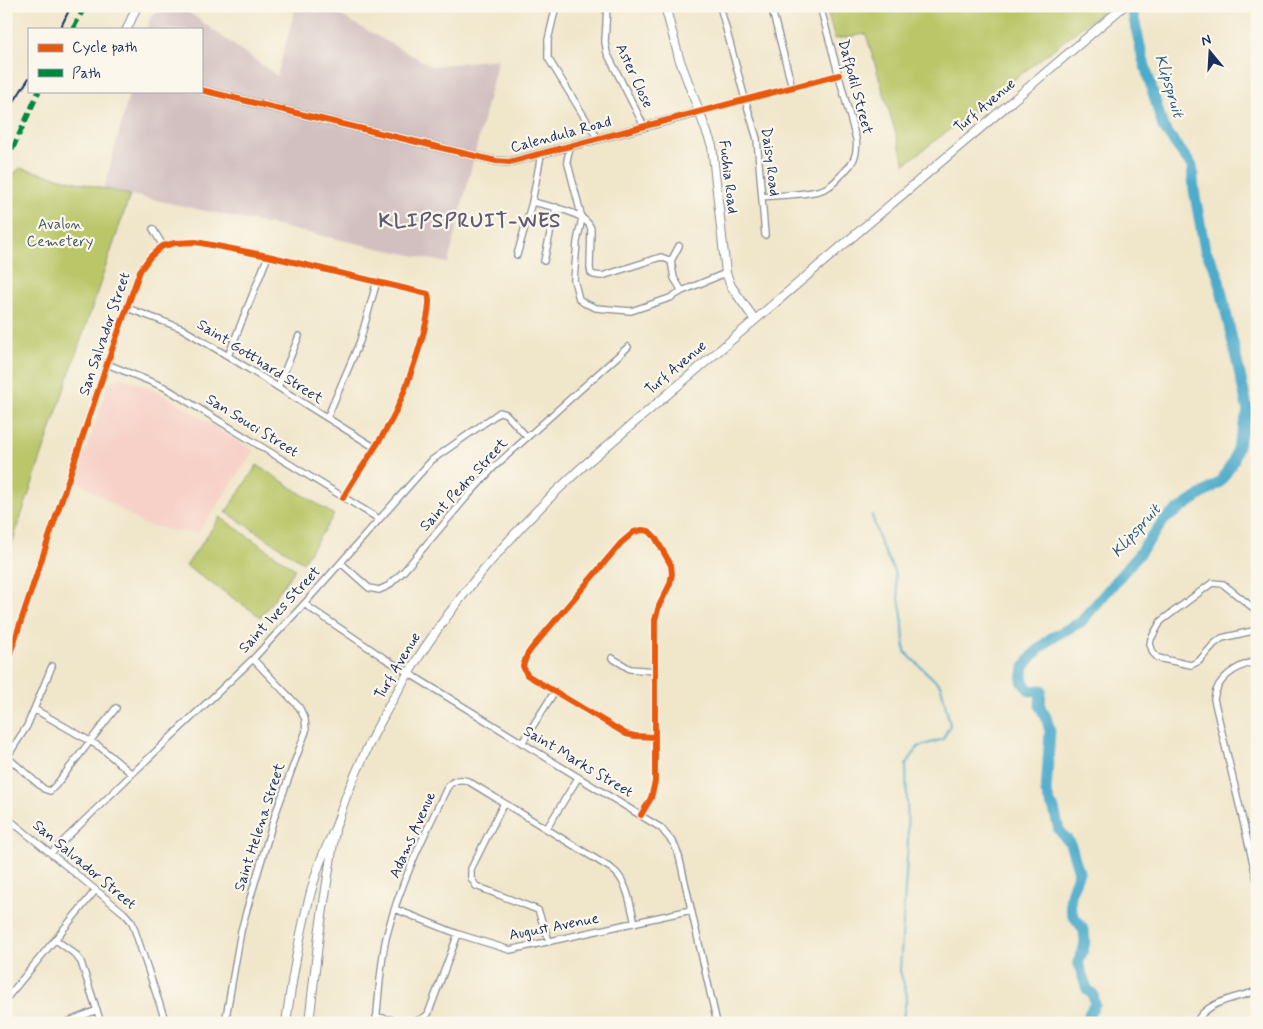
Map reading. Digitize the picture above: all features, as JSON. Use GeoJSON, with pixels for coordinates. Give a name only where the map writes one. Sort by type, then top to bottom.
{"type":"FeatureCollection","features":[{"type":"Feature","properties":{"kind":"main road"},"geometry":{"type":"LineString","coordinates":[[126,28],[137,6]]}},
{"type":"Feature","properties":{"kind":"main road","name":"Fuchia Road"},"geometry":{"type":"LineString","coordinates":[[665,6],[680,58],[714,152],[726,274],[731,286],[755,320]]}},
{"type":"Feature","properties":{"kind":"main road","name":"Turf Avenue"},"geometry":{"type":"LineString","coordinates":[[286,1023],[295,964],[308,906],[326,845],[336,826],[350,787],[375,732],[409,673],[464,591],[528,518],[581,468],[1124,6]]}},
{"type":"Feature","properties":{"kind":"main road","name":"Calendula Road"},"geometry":{"type":"LineString","coordinates":[[202,90],[496,161],[514,162],[700,112]]}},
{"type":"Feature","properties":{"kind":"main road","name":"Turf Avenue"},"geometry":{"type":"LineString","coordinates":[[309,1023],[319,935],[336,826]]}},
{"type":"Feature","properties":{"kind":"street"},"geometry":{"type":"LineString","coordinates":[[556,6],[548,40],[548,58],[598,139]]}},
{"type":"Feature","properties":{"kind":"street","name":"Aster Close"},"geometry":{"type":"LineString","coordinates":[[607,6],[605,42],[607,53],[644,126]]}},
{"type":"Feature","properties":{"kind":"street","name":"Daisy Road"},"geometry":{"type":"LineString","coordinates":[[720,6],[757,139],[765,235]]}},
{"type":"Feature","properties":{"kind":"street"},"geometry":{"type":"LineString","coordinates":[[771,6],[792,87]]}},
{"type":"Feature","properties":{"kind":"street","name":"Daffodil Street"},"geometry":{"type":"LineString","coordinates":[[763,197],[825,189],[853,163],[857,152],[857,144],[820,6]]}},
{"type":"Feature","properties":{"kind":"street","name":"Calendula Road"},"geometry":{"type":"LineString","coordinates":[[700,112],[839,75]]}},
{"type":"Feature","properties":{"kind":"street"},"geometry":{"type":"LineString","coordinates":[[570,147],[567,160],[582,218],[577,242],[574,280],[578,299],[596,308],[631,311],[670,298],[682,291],[726,274]]}},
{"type":"Feature","properties":{"kind":"street"},"geometry":{"type":"LineString","coordinates":[[517,255],[532,202],[541,154]]}},
{"type":"Feature","properties":{"kind":"street"},"geometry":{"type":"LineString","coordinates":[[532,202],[556,207],[582,218],[590,224],[590,268],[592,274],[602,276],[661,257],[671,261]]}},
{"type":"Feature","properties":{"kind":"street"},"geometry":{"type":"LineString","coordinates":[[544,261],[556,207]]}},
{"type":"Feature","properties":{"kind":"street"},"geometry":{"type":"LineString","coordinates":[[153,229],[163,246],[180,242],[191,242],[268,256],[427,292],[430,298],[430,307],[417,353],[395,412],[343,498]]}},
{"type":"Feature","properties":{"kind":"street","name":"San Salvador Street"},"geometry":{"type":"LineString","coordinates":[[6,666],[140,270],[150,257],[163,246]]}},
{"type":"Feature","properties":{"kind":"street"},"geometry":{"type":"LineString","coordinates":[[679,246],[671,261],[674,278],[682,291]]}},
{"type":"Feature","properties":{"kind":"street"},"geometry":{"type":"LineString","coordinates":[[228,356],[268,256]]}},
{"type":"Feature","properties":{"kind":"street"},"geometry":{"type":"LineString","coordinates":[[327,418],[360,340],[377,281]]}},
{"type":"Feature","properties":{"kind":"street","name":"Saint Gotthard Street"},"geometry":{"type":"LineString","coordinates":[[127,308],[181,328],[374,448]]}},
{"type":"Feature","properties":{"kind":"street"},"geometry":{"type":"LineString","coordinates":[[278,387],[299,336]]}},
{"type":"Feature","properties":{"kind":"street","name":"Saint Pedro Street"},"geometry":{"type":"LineString","coordinates":[[341,563],[369,588],[379,590],[385,588],[403,572],[488,473],[628,346]]}},
{"type":"Feature","properties":{"kind":"street","name":"San Souci Street"},"geometry":{"type":"LineString","coordinates":[[107,364],[164,386],[379,519]]}},
{"type":"Feature","properties":{"kind":"street","name":"Saint Ives Street"},"geometry":{"type":"LineString","coordinates":[[51,853],[253,659],[432,460],[497,413],[504,413],[527,437]]}},
{"type":"Feature","properties":{"kind":"street"},"geometry":{"type":"LineString","coordinates":[[641,815],[654,790],[655,736],[655,620],[659,606],[672,580],[671,566],[652,533],[649,530],[642,530],[634,532],[621,543],[526,656],[523,666],[527,675],[630,736],[655,736]]}},
{"type":"Feature","properties":{"kind":"street"},"geometry":{"type":"LineString","coordinates":[[1257,611],[1224,584],[1212,583],[1161,621],[1150,644],[1153,653],[1158,658],[1191,665],[1199,661],[1222,638],[1257,630]]}},
{"type":"Feature","properties":{"kind":"street","name":"Saint Marks Street"},"geometry":{"type":"LineString","coordinates":[[304,604],[409,673],[661,828],[674,844],[681,864],[717,1023]]}},
{"type":"Feature","properties":{"kind":"street"},"geometry":{"type":"LineString","coordinates":[[612,658],[630,669],[655,671]]}},
{"type":"Feature","properties":{"kind":"street","name":"Saint Helena Street"},"geometry":{"type":"LineString","coordinates":[[226,1023],[239,940],[247,909],[274,815],[306,731],[306,719],[299,707],[253,659]]}},
{"type":"Feature","properties":{"kind":"street"},"geometry":{"type":"LineString","coordinates":[[1257,661],[1239,666],[1228,674],[1218,687],[1214,699],[1257,880]]}},
{"type":"Feature","properties":{"kind":"street"},"geometry":{"type":"LineString","coordinates":[[52,666],[22,735],[6,756],[48,792],[56,785],[116,708]]}},
{"type":"Feature","properties":{"kind":"street"},"geometry":{"type":"LineString","coordinates":[[522,743],[555,692]]}},
{"type":"Feature","properties":{"kind":"street"},"geometry":{"type":"LineString","coordinates":[[34,709],[106,751],[132,774]]}},
{"type":"Feature","properties":{"kind":"street"},"geometry":{"type":"LineString","coordinates":[[547,828],[578,778]]}},
{"type":"Feature","properties":{"kind":"street","name":"Adams Avenue"},"geometry":{"type":"LineString","coordinates":[[376,1020],[384,951],[396,908],[418,846],[449,785],[458,780],[468,781],[612,868],[624,884],[635,923]]}},
{"type":"Feature","properties":{"kind":"street"},"geometry":{"type":"LineString","coordinates":[[504,804],[471,869],[470,878],[476,886],[538,910],[549,942]]}},
{"type":"Feature","properties":{"kind":"street","name":"San Salvador Street"},"geometry":{"type":"LineString","coordinates":[[6,816],[132,922],[166,1023]]}},
{"type":"Feature","properties":{"kind":"street"},"geometry":{"type":"LineString","coordinates":[[6,828],[13,822]]}},
{"type":"Feature","properties":{"kind":"street"},"geometry":{"type":"LineString","coordinates":[[6,999],[95,890]]}},
{"type":"Feature","properties":{"kind":"street","name":"August Avenue"},"geometry":{"type":"LineString","coordinates":[[396,908],[458,934],[510,950],[691,910]]}},
{"type":"Feature","properties":{"kind":"street"},"geometry":{"type":"LineString","coordinates":[[376,1020],[414,1021],[428,1014],[458,934]]}},
{"type":"Feature","properties":{"kind":"street"},"geometry":{"type":"LineString","coordinates":[[56,940],[75,954],[81,962],[101,1023]]}},
{"type":"Feature","properties":{"kind":"street"},"geometry":{"type":"LineString","coordinates":[[1196,1023],[1205,1009],[1257,991]]}},
{"type":"Feature","properties":{"kind":"street"},"geometry":{"type":"LineString","coordinates":[[65,1023],[96,1010]]}},
{"type":"Feature","properties":{"kind":"shaded area"},"geometry":{"type":"Polygon","coordinates":[[[180,6],[277,76],[296,6],[323,6],[431,66],[498,59],[448,263],[104,189],[130,92],[202,92],[202,28],[147,28],[151,15],[180,6]]]}},
{"type":"Feature","properties":{"kind":"shaded area"},"geometry":{"type":"Polygon","coordinates":[[[122,378],[157,391],[254,451],[198,533],[174,531],[143,524],[76,480],[109,383],[122,378]]]}},
{"type":"Feature","properties":{"kind":"green space"},"geometry":{"type":"Polygon","coordinates":[[[826,6],[1109,6],[905,164],[866,34],[835,39],[826,6]]]}},
{"type":"Feature","properties":{"kind":"green space","name":"Avalon Cemetery"},"geometry":{"type":"Polygon","coordinates":[[[20,168],[130,195],[6,561],[6,181],[20,168]]]}},
{"type":"Feature","properties":{"kind":"green space"},"geometry":{"type":"Polygon","coordinates":[[[257,465],[334,515],[303,562],[226,512],[257,465]]]}},
{"type":"Feature","properties":{"kind":"green space"},"geometry":{"type":"Polygon","coordinates":[[[220,517],[295,569],[261,617],[186,566],[220,517]]]}},
{"type":"Feature","properties":{"kind":"waterway","name":"Klipspruit"},"geometry":{"type":"LineString","coordinates":[[1089,1023],[1089,1014],[1095,1004],[1093,994],[1087,989],[1078,962],[1084,948],[1085,938],[1080,924],[1071,910],[1070,904],[1079,872],[1070,843],[1059,830],[1054,809],[1046,792],[1050,731],[1046,717],[1040,707],[1041,690],[1030,691],[1022,681],[1024,667],[1034,654],[1051,638],[1081,622],[1139,554],[1165,519],[1220,482],[1233,462],[1248,411],[1217,272],[1205,250],[1194,190],[1192,166],[1163,127],[1143,59],[1131,6]]}},
{"type":"Feature","properties":{"kind":"waterway"},"geometry":{"type":"LineString","coordinates":[[872,515],[880,543],[894,571],[902,615],[905,652],[941,686],[950,725],[943,739],[918,747],[906,765],[908,840],[900,971],[907,995],[902,1023]]}},
{"type":"Feature","properties":{"kind":"railway"},"geometry":{"type":"LineString","coordinates":[[60,28],[71,6]]}},
{"type":"Feature","properties":{"kind":"railway"},"geometry":{"type":"LineString","coordinates":[[6,114],[28,80]]}},
{"type":"Feature","properties":{"kind":"marked path"},"geometry":{"type":"LineString","coordinates":[[74,28],[85,6]]}},
{"type":"Feature","properties":{"kind":"marked path"},"geometry":{"type":"LineString","coordinates":[[6,163],[39,92]]}},
{"type":"Feature","properties":{"kind":"cycle path"},"geometry":{"type":"LineString","coordinates":[[202,90],[496,161],[509,162],[839,75]]}},
{"type":"Feature","properties":{"kind":"cycle path"},"geometry":{"type":"LineString","coordinates":[[6,666],[140,271],[150,257],[163,246],[175,243],[196,242],[268,256],[428,294],[429,304],[423,336],[397,408],[381,439],[343,498]]}},
{"type":"Feature","properties":{"kind":"cycle path"},"geometry":{"type":"LineString","coordinates":[[641,815],[651,798],[655,782],[655,620],[659,606],[670,584],[672,574],[671,565],[655,537],[649,531],[642,530],[634,532],[621,543],[532,648],[523,666],[527,675],[626,734],[635,736],[655,737]]}},
{"type":"Feature","properties":{"kind":"district","name":"KLIPSPRUIT-WES"},"geometry":{"type":"Point","coordinates":[470,221]}}]}
